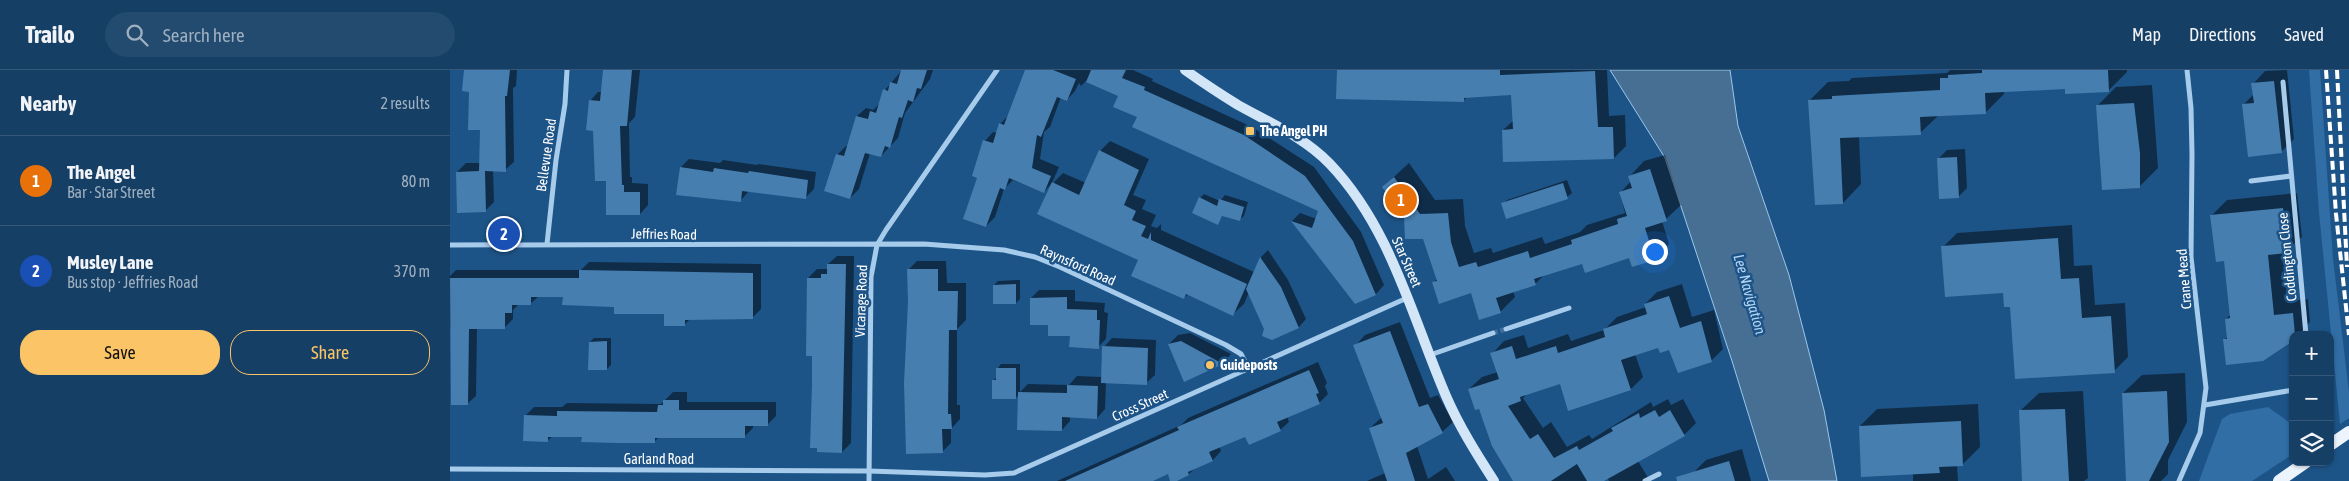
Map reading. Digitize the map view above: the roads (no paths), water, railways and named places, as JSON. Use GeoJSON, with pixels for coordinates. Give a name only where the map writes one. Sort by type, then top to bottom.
{"type":"FeatureCollection","features":[{"type":"Feature","properties":{"kind":"main road","name":"Star Street"},"geometry":{"type":"LineString","coordinates":[[1185,70],[1231,100],[1293,134],[1330,164],[1349,186],[1380,235],[1458,421],[1494,481]]}},
{"type":"Feature","properties":{"kind":"main road"},"geometry":{"type":"LineString","coordinates":[[2334,442],[2349,432]]}},
{"type":"Feature","properties":{"kind":"main road"},"geometry":{"type":"LineString","coordinates":[[2278,481],[2300,466]]}},
{"type":"Feature","properties":{"kind":"street","name":"Bellevue Road"},"geometry":{"type":"LineString","coordinates":[[547,244],[556,160],[565,104],[567,70]]}},
{"type":"Feature","properties":{"kind":"street","name":"Vicarage Road"},"geometry":{"type":"LineString","coordinates":[[869,481],[871,277],[877,245],[896,213],[998,70]]}},
{"type":"Feature","properties":{"kind":"street","name":"Crane Mead"},"geometry":{"type":"LineString","coordinates":[[2179,481],[2200,433],[2205,405],[2205,371],[2192,257],[2192,136],[2187,70]]}},
{"type":"Feature","properties":{"kind":"street","name":"Coddington Close"},"geometry":{"type":"LineString","coordinates":[[2283,82],[2290,176],[2306,331]]}},
{"type":"Feature","properties":{"kind":"street"},"geometry":{"type":"LineString","coordinates":[[2250,181],[2290,176]]}},
{"type":"Feature","properties":{"kind":"street","name":"Jeffries Road"},"geometry":{"type":"LineString","coordinates":[[450,245],[877,245]]}},
{"type":"Feature","properties":{"kind":"street","name":"Raynsford Road"},"geometry":{"type":"LineString","coordinates":[[877,245],[972,247],[1004,250],[1035,257],[1226,345],[1241,354],[1249,369]]}},
{"type":"Feature","properties":{"kind":"street","name":"Cross Street"},"geometry":{"type":"LineString","coordinates":[[869,471],[985,475],[1014,473],[1408,298]]}},
{"type":"Feature","properties":{"kind":"street"},"geometry":{"type":"LineString","coordinates":[[1506,329],[1568,308]]}},
{"type":"Feature","properties":{"kind":"street"},"geometry":{"type":"LineString","coordinates":[[1430,355],[1493,334]]}},
{"type":"Feature","properties":{"kind":"street"},"geometry":{"type":"LineString","coordinates":[[2205,405],[2289,391]]}},
{"type":"Feature","properties":{"kind":"street","name":"Garland Road"},"geometry":{"type":"LineString","coordinates":[[450,469],[869,471]]}},
{"type":"Feature","properties":{"kind":"street"},"geometry":{"type":"LineString","coordinates":[[1645,481],[1659,474]]}},
{"type":"Feature","properties":{"kind":"water","name":"Lee Navigation"},"geometry":{"type":"Polygon","coordinates":[[[1610,70],[1730,70],[1738,126],[1789,275],[1824,410],[1837,481],[1769,481],[1732,361],[1665,158],[1610,70]]]}},
{"type":"Feature","properties":{"kind":"tunnel"},"geometry":{"type":"LineString","coordinates":[[1493,333],[1506,329]]}},
{"type":"Feature","properties":{"kind":"railway"},"geometry":{"type":"LineString","coordinates":[[2326,70],[2336,214],[2349,335]]}},
{"type":"Feature","properties":{"kind":"railway"},"geometry":{"type":"LineString","coordinates":[[2337,70],[2347,267]]}},
{"type":"Feature","properties":{"kind":"place","name":"The Angel PH"},"geometry":{"type":"Point","coordinates":[1250,131]}},
{"type":"Feature","properties":{"kind":"place","name":"The Angel"},"geometry":{"type":"Point","coordinates":[1401,200]}},
{"type":"Feature","properties":{"kind":"place","name":"Musley Lane"},"geometry":{"type":"Point","coordinates":[504,234]}},
{"type":"Feature","properties":{"kind":"place","name":"Guideposts"},"geometry":{"type":"Point","coordinates":[1210,365]}}]}
